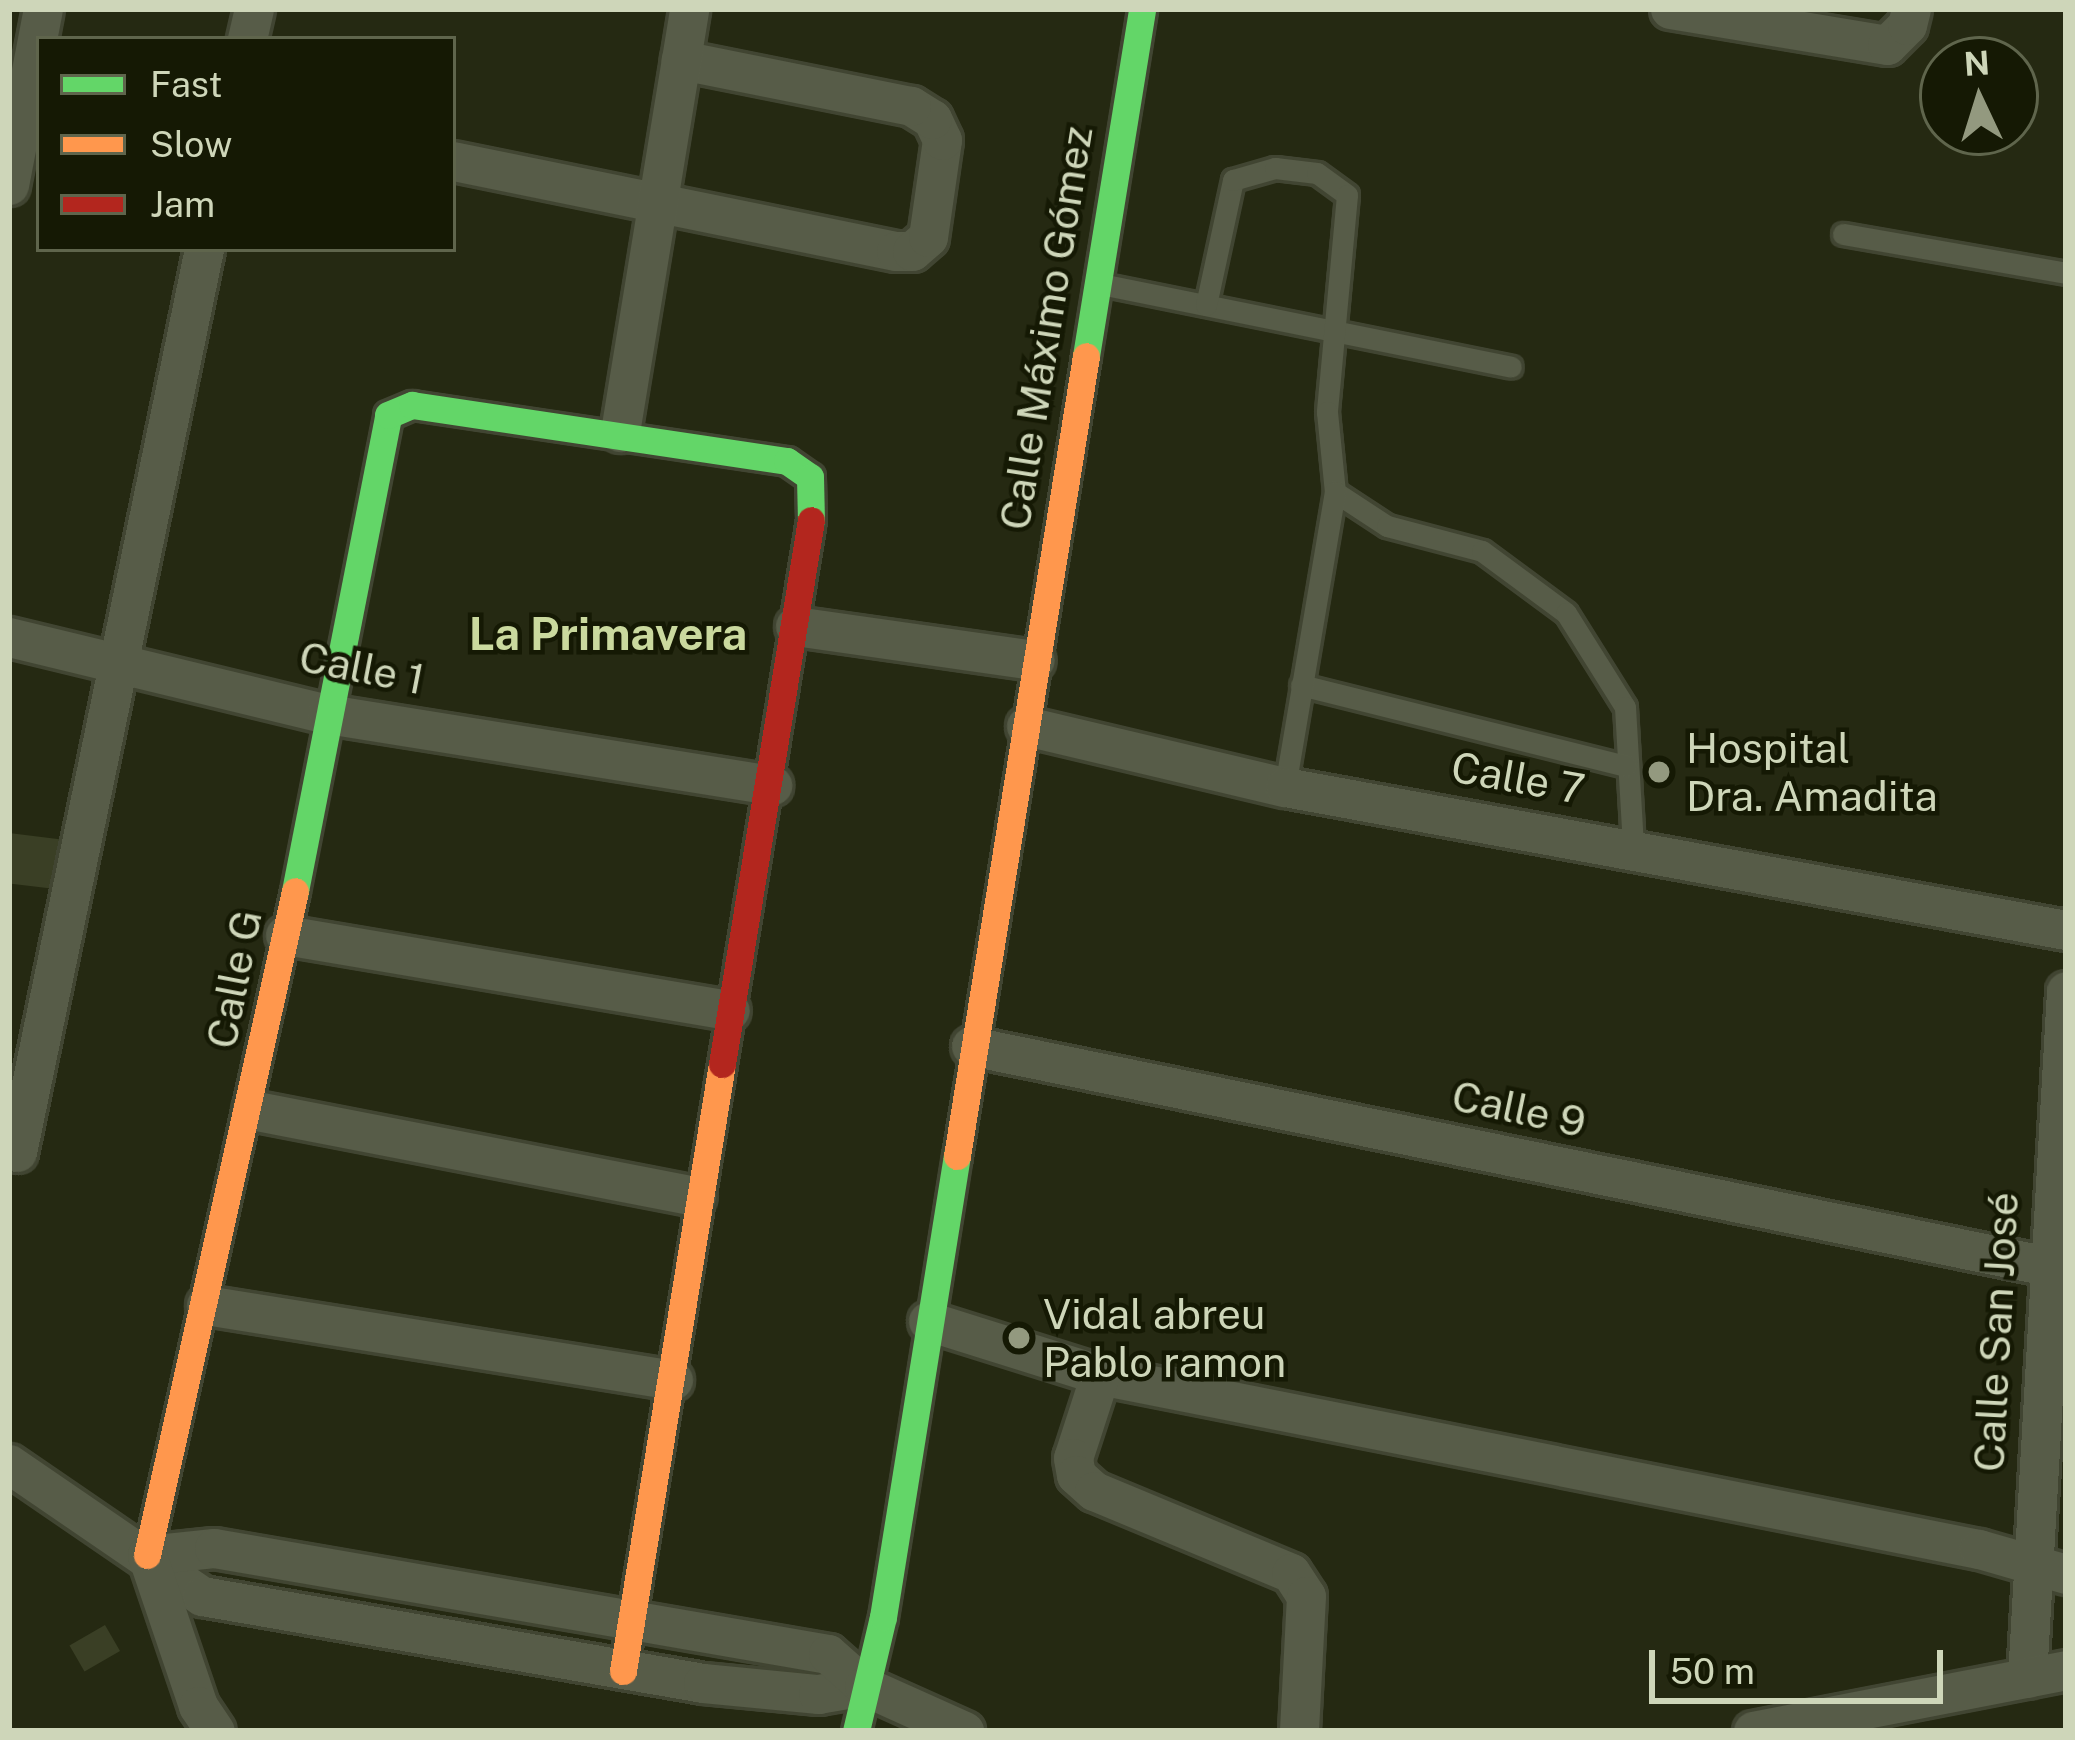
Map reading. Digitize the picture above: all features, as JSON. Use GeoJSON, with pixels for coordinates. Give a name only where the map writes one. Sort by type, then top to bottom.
{"type":"FeatureCollection","features":[{"type":"Feature","properties":{"kind":"street"},"geometry":{"type":"LineString","coordinates":[[9,185],[20,69],[43,9]]}},
{"type":"Feature","properties":{"kind":"street"},"geometry":{"type":"LineString","coordinates":[[623,1671],[673,1380],[696,1196],[772,784],[813,506],[810,477],[787,460],[620,432],[689,9]]}},
{"type":"Feature","properties":{"kind":"street","name":"Calle Máximo Gómez"},"geometry":{"type":"LineString","coordinates":[[856,1731],[883,1617],[971,1046],[1142,9]]}},
{"type":"Feature","properties":{"kind":"street"},"geometry":{"type":"LineString","coordinates":[[1670,9],[1887,44],[1907,26],[1911,9]]}},
{"type":"Feature","properties":{"kind":"street"},"geometry":{"type":"LineString","coordinates":[[456,162],[896,251],[928,237],[942,140],[932,119],[911,106],[681,60]]}},
{"type":"Feature","properties":{"kind":"street"},"geometry":{"type":"LineString","coordinates":[[17,1152],[203,252]]}},
{"type":"Feature","properties":{"kind":"street","name":"Calle G"},"geometry":{"type":"LineString","coordinates":[[147,1555],[252,1110],[388,416],[412,405],[620,432]]}},
{"type":"Feature","properties":{"kind":"street"},"geometry":{"type":"LineString","coordinates":[[795,626],[1035,660]]}},
{"type":"Feature","properties":{"kind":"street","name":"Calle 1"},"geometry":{"type":"LineString","coordinates":[[9,637],[328,714],[772,784]]}},
{"type":"Feature","properties":{"kind":"street","name":"Calle 7"},"geometry":{"type":"LineString","coordinates":[[1026,726],[1285,787],[1633,847],[2066,930]]}},
{"type":"Feature","properties":{"kind":"street"},"geometry":{"type":"LineString","coordinates":[[285,935],[730,1010]]}},
{"type":"Feature","properties":{"kind":"street","name":"Calle San José"},"geometry":{"type":"LineString","coordinates":[[2047,1674],[2048,1266],[2066,991]]}},
{"type":"Feature","properties":{"kind":"street","name":"Calle 9"},"geometry":{"type":"LineString","coordinates":[[971,1046],[2048,1266]]}},
{"type":"Feature","properties":{"kind":"street"},"geometry":{"type":"LineString","coordinates":[[252,1110],[696,1196]]}},
{"type":"Feature","properties":{"kind":"street"},"geometry":{"type":"LineString","coordinates":[[206,1305],[673,1380]]}},
{"type":"Feature","properties":{"kind":"street"},"geometry":{"type":"LineString","coordinates":[[928,1321],[1100,1375],[1979,1549],[2048,1572]]}},
{"type":"Feature","properties":{"kind":"street"},"geometry":{"type":"LineString","coordinates":[[1100,1375],[1073,1458],[1076,1475],[1094,1491],[1291,1573],[1306,1595],[1299,1731]]}},
{"type":"Feature","properties":{"kind":"street"},"geometry":{"type":"LineString","coordinates":[[9,1464],[202,1596],[623,1671],[818,1694],[864,1686]]}},
{"type":"Feature","properties":{"kind":"street"},"geometry":{"type":"LineString","coordinates":[[147,1555],[214,1548],[828,1654],[864,1686],[964,1731]]}},
{"type":"Feature","properties":{"kind":"street"},"geometry":{"type":"LineString","coordinates":[[147,1555],[198,1706],[215,1731]]}},
{"type":"Feature","properties":{"kind":"street"},"geometry":{"type":"LineString","coordinates":[[1753,1731],[2047,1674]]}},
{"type":"Feature","properties":{"kind":"lane"},"geometry":{"type":"LineString","coordinates":[[1206,304],[1233,180],[1275,168],[1317,172],[1348,195],[1340,330],[1327,412],[1335,492],[1285,787]]}},
{"type":"Feature","properties":{"kind":"lane"},"geometry":{"type":"LineString","coordinates":[[1843,235],[2066,273]]}},
{"type":"Feature","properties":{"kind":"lane"},"geometry":{"type":"LineString","coordinates":[[1095,283],[1511,367]]}},
{"type":"Feature","properties":{"kind":"lane"},"geometry":{"type":"LineString","coordinates":[[1335,492],[1388,526],[1482,550],[1566,613],[1625,706],[1633,847]]}},
{"type":"Feature","properties":{"kind":"lane"},"geometry":{"type":"LineString","coordinates":[[1301,686],[1626,766]]}},
{"type":"Feature","properties":{"kind":"building"},"geometry":{"type":"Polygon","coordinates":[[[9,833],[66,840],[59,890],[9,883],[9,833]]]}},
{"type":"Feature","properties":{"kind":"building"},"geometry":{"type":"Polygon","coordinates":[[[105,1625],[120,1651],[84,1671],[69,1646],[105,1625]]]}},
{"type":"Feature","properties":{"kind":"traffic: fast"},"geometry":{"type":"LineString","coordinates":[[1086,356],[1142,9]]}},
{"type":"Feature","properties":{"kind":"traffic: fast"},"geometry":{"type":"LineString","coordinates":[[295,891],[388,415],[412,405],[787,461],[810,477],[811,520]]}},
{"type":"Feature","properties":{"kind":"traffic: fast"},"geometry":{"type":"LineString","coordinates":[[856,1731],[883,1617],[957,1156]]}},
{"type":"Feature","properties":{"kind":"traffic: slow"},"geometry":{"type":"LineString","coordinates":[[957,1156],[1086,356]]}},
{"type":"Feature","properties":{"kind":"traffic: slow"},"geometry":{"type":"LineString","coordinates":[[147,1555],[295,891]]}},
{"type":"Feature","properties":{"kind":"traffic: slow"},"geometry":{"type":"LineString","coordinates":[[623,1671],[722,1064]]}},
{"type":"Feature","properties":{"kind":"traffic: jam"},"geometry":{"type":"LineString","coordinates":[[722,1064],[811,520]]}},
{"type":"Feature","properties":{"kind":"place","name":"Hospital Dra. Amadita"},"geometry":{"type":"Point","coordinates":[1659,772]}},
{"type":"Feature","properties":{"kind":"place","name":"Vidal abreu Pablo ramon"},"geometry":{"type":"Point","coordinates":[1019,1338]}},
{"type":"Feature","properties":{"kind":"district","name":"La Primavera"},"geometry":{"type":"Point","coordinates":[608,634]}}]}
